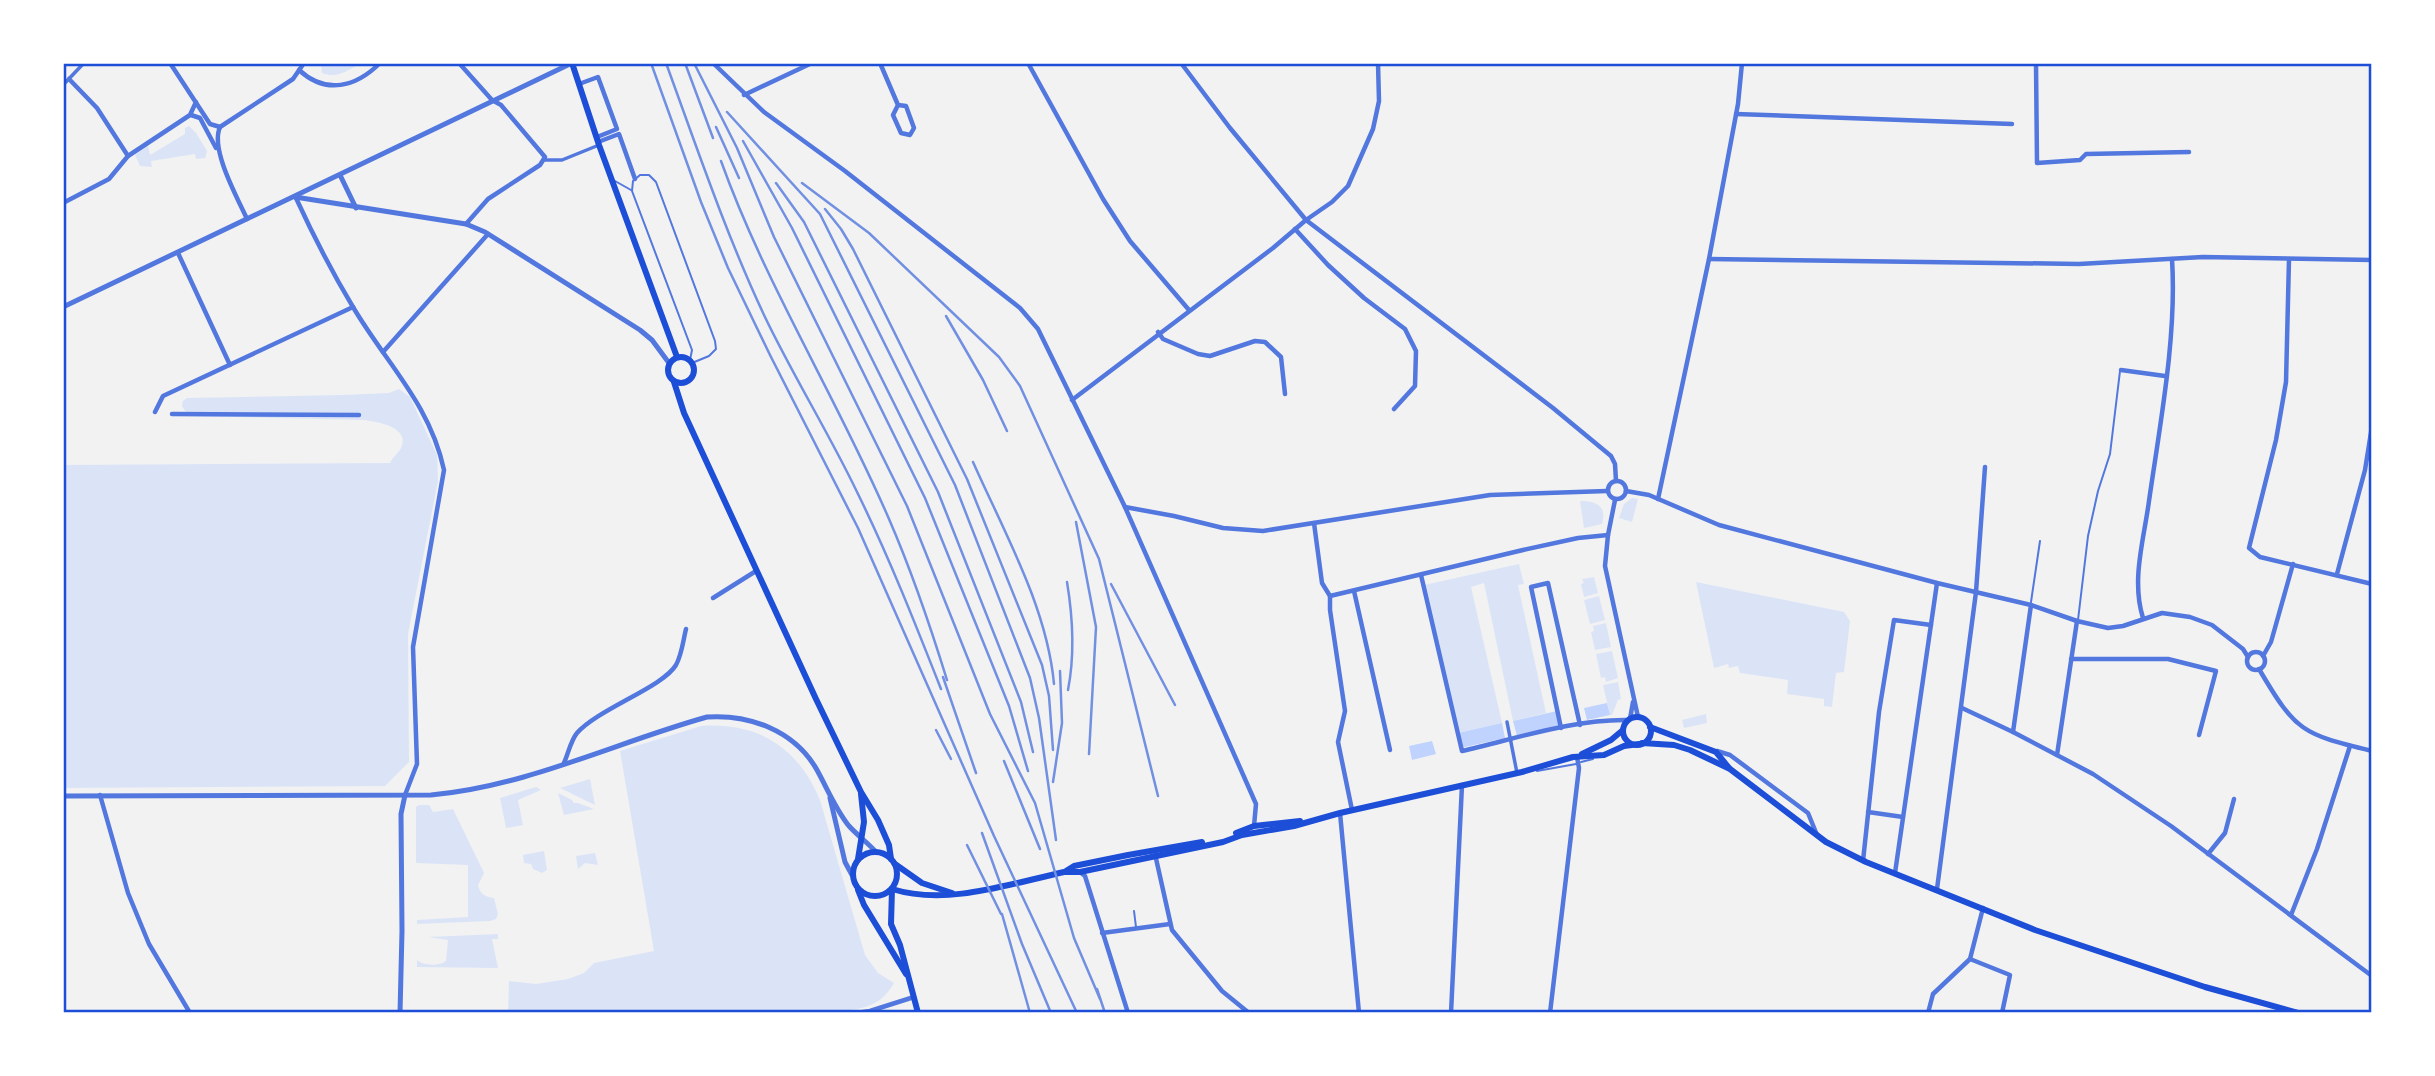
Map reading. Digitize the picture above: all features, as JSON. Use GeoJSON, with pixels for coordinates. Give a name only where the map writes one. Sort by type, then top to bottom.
{"type":"FeatureCollection","features":[{"type":"Feature","properties":{"kind":"main road"},"geometry":{"type":"LineString","coordinates":[[572,63],[677,357]]}},
{"type":"Feature","properties":{"kind":"main road"},"geometry":{"type":"LineString","coordinates":[[677,357],[691,362],[692,377],[678,383]]}},
{"type":"Feature","properties":{"kind":"main road"},"geometry":{"type":"LineString","coordinates":[[677,357],[669,363],[668,376],[678,383]]}},
{"type":"Feature","properties":{"kind":"main road"},"geometry":{"type":"LineString","coordinates":[[678,383],[677,395],[756,571],[889,845],[897,877],[892,889],[891,924],[912,985],[918,1013]]}},
{"type":"Feature","properties":{"kind":"main road"},"geometry":{"type":"LineString","coordinates":[[1576,759],[1611,740],[1629,720],[1639,717],[1646,720],[1650,727],[1650,736],[1641,744]]}},
{"type":"Feature","properties":{"kind":"main road"},"geometry":{"type":"LineString","coordinates":[[1650,727],[1707,748],[1722,758],[1730,769]]}},
{"type":"Feature","properties":{"kind":"main road"},"geometry":{"type":"LineString","coordinates":[[1623,729],[1628,741],[1641,744]]}},
{"type":"Feature","properties":{"kind":"main road"},"geometry":{"type":"LineString","coordinates":[[892,889],[909,895],[973,892],[1064,872],[1080,872],[1212,841],[1254,826],[1303,821],[1604,755],[1624,746],[1674,745],[1730,769],[1818,835],[1863,861],[2035,930],[2272,1010],[2298,1013]]}},
{"type":"Feature","properties":{"kind":"main road"},"geometry":{"type":"LineString","coordinates":[[861,792],[864,822],[858,860],[852,875],[863,905],[912,985]]}},
{"type":"Feature","properties":{"kind":"main road"},"geometry":{"type":"LineString","coordinates":[[1177,848],[1223,842],[1303,821]]}},
{"type":"Feature","properties":{"kind":"main road"},"geometry":{"type":"LineString","coordinates":[[858,860],[869,852],[876,852],[922,883],[958,894]]}},
{"type":"Feature","properties":{"kind":"main road"},"geometry":{"type":"LineString","coordinates":[[1064,872],[1074,866],[1155,853]]}},
{"type":"Feature","properties":{"kind":"main road"},"geometry":{"type":"LineString","coordinates":[[858,888],[874,897],[892,889]]}},
{"type":"Feature","properties":{"kind":"street"},"geometry":{"type":"LineString","coordinates":[[63,85],[84,63]]}},
{"type":"Feature","properties":{"kind":"street"},"geometry":{"type":"LineString","coordinates":[[170,63],[210,124],[220,127]]}},
{"type":"Feature","properties":{"kind":"street"},"geometry":{"type":"LineString","coordinates":[[218,150],[217,136],[220,127],[293,79],[304,63]]}},
{"type":"Feature","properties":{"kind":"street"},"geometry":{"type":"LineString","coordinates":[[299,70],[309,79],[327,86],[348,84],[380,63]]}},
{"type":"Feature","properties":{"kind":"street"},"geometry":{"type":"LineString","coordinates":[[459,63],[545,153],[545,160]]}},
{"type":"Feature","properties":{"kind":"street"},"geometry":{"type":"LineString","coordinates":[[63,307],[572,63]]}},
{"type":"Feature","properties":{"kind":"street"},"geometry":{"type":"LineString","coordinates":[[713,63],[744,95],[1020,308],[1044,339],[1125,507],[1256,804],[1254,826]]}},
{"type":"Feature","properties":{"kind":"street"},"geometry":{"type":"LineString","coordinates":[[744,95],[802,65],[812,63]]}},
{"type":"Feature","properties":{"kind":"street"},"geometry":{"type":"LineString","coordinates":[[880,63],[898,105],[893,115],[901,133],[910,135],[914,128],[906,106],[898,105]]}},
{"type":"Feature","properties":{"kind":"street"},"geometry":{"type":"LineString","coordinates":[[1028,63],[1103,199],[1130,241],[1189,310]]}},
{"type":"Feature","properties":{"kind":"street"},"geometry":{"type":"LineString","coordinates":[[1181,63],[1230,128],[1306,220],[1553,408],[1611,456],[1615,464],[1616,481]]}},
{"type":"Feature","properties":{"kind":"street"},"geometry":{"type":"LineString","coordinates":[[1072,400],[1332,202],[1348,186],[1373,129],[1379,101],[1378,63]]}},
{"type":"Feature","properties":{"kind":"street"},"geometry":{"type":"LineString","coordinates":[[1658,499],[1709,259],[1736,114],[1742,63]]}},
{"type":"Feature","properties":{"kind":"street"},"geometry":{"type":"LineString","coordinates":[[2036,63],[2037,163],[2080,160],[2086,154],[2189,152]]}},
{"type":"Feature","properties":{"kind":"street"},"geometry":{"type":"LineString","coordinates":[[466,224],[488,200],[545,160],[562,160],[617,129],[598,78],[579,84]]}},
{"type":"Feature","properties":{"kind":"street"},"geometry":{"type":"LineString","coordinates":[[69,79],[97,108],[128,156]]}},
{"type":"Feature","properties":{"kind":"street"},"geometry":{"type":"LineString","coordinates":[[63,203],[109,179],[128,156],[190,115],[196,102]]}},
{"type":"Feature","properties":{"kind":"street"},"geometry":{"type":"LineString","coordinates":[[1736,114],[2012,124]]}},
{"type":"Feature","properties":{"kind":"street"},"geometry":{"type":"LineString","coordinates":[[190,115],[200,118],[218,150],[247,219]]}},
{"type":"Feature","properties":{"kind":"street"},"geometry":{"type":"LineString","coordinates":[[598,141],[619,134],[635,179]]}},
{"type":"Feature","properties":{"kind":"street"},"geometry":{"type":"LineString","coordinates":[[340,175],[356,208]]}},
{"type":"Feature","properties":{"kind":"street"},"geometry":{"type":"LineString","coordinates":[[295,197],[466,224],[488,234],[640,330],[652,340],[669,363]]}},
{"type":"Feature","properties":{"kind":"street"},"geometry":{"type":"LineString","coordinates":[[295,197],[353,307],[414,394],[440,455],[444,477],[413,647],[417,764],[401,814],[400,1013]]}},
{"type":"Feature","properties":{"kind":"street"},"geometry":{"type":"LineString","coordinates":[[1295,229],[1328,265],[1364,298],[1405,329],[1416,351],[1415,386],[1394,409]]}},
{"type":"Feature","properties":{"kind":"street"},"geometry":{"type":"LineString","coordinates":[[383,352],[488,234]]}},
{"type":"Feature","properties":{"kind":"street"},"geometry":{"type":"LineString","coordinates":[[178,253],[230,365]]}},
{"type":"Feature","properties":{"kind":"street"},"geometry":{"type":"LineString","coordinates":[[1709,259],[2071,264],[2203,257],[2372,260]]}},
{"type":"Feature","properties":{"kind":"street"},"geometry":{"type":"LineString","coordinates":[[2143,618],[2137,582],[2165,376],[2171,318],[2172,259]]}},
{"type":"Feature","properties":{"kind":"street"},"geometry":{"type":"LineString","coordinates":[[2289,259],[2286,382],[2276,440],[2249,548],[2259,557],[2372,584]]}},
{"type":"Feature","properties":{"kind":"street"},"geometry":{"type":"LineString","coordinates":[[155,412],[163,396],[353,307]]}},
{"type":"Feature","properties":{"kind":"street"},"geometry":{"type":"LineString","coordinates":[[1158,332],[1163,339],[1198,354],[1210,356],[1255,341],[1265,342],[1281,357],[1285,394]]}},
{"type":"Feature","properties":{"kind":"street"},"geometry":{"type":"LineString","coordinates":[[2121,370],[2165,376]]}},
{"type":"Feature","properties":{"kind":"street"},"geometry":{"type":"LineString","coordinates":[[172,414],[359,415]]}},
{"type":"Feature","properties":{"kind":"street"},"geometry":{"type":"LineString","coordinates":[[2337,574],[2365,470],[2372,426]]}},
{"type":"Feature","properties":{"kind":"street"},"geometry":{"type":"LineString","coordinates":[[1937,889],[1976,592],[1985,467]]}},
{"type":"Feature","properties":{"kind":"street"},"geometry":{"type":"LineString","coordinates":[[1616,481],[1624,485],[1626,491],[1623,498],[1615,500],[1609,497],[1607,491],[1611,483],[1616,481]]}},
{"type":"Feature","properties":{"kind":"street"},"geometry":{"type":"LineString","coordinates":[[1125,507],[1249,531],[1490,495],[1607,491]]}},
{"type":"Feature","properties":{"kind":"street"},"geometry":{"type":"LineString","coordinates":[[1626,491],[1649,495],[1719,525],[2031,605],[2077,621],[2108,628],[2162,613],[2190,617],[2211,625],[2243,649],[2248,657],[2249,667],[2254,670],[2259,669],[2264,662],[2263,656],[2271,642],[2293,564]]}},
{"type":"Feature","properties":{"kind":"street"},"geometry":{"type":"LineString","coordinates":[[1615,500],[1605,566],[1633,701],[1639,717]]}},
{"type":"Feature","properties":{"kind":"street"},"geometry":{"type":"LineString","coordinates":[[1314,523],[1322,583],[1330,596],[1345,710],[1338,742],[1352,810]]}},
{"type":"Feature","properties":{"kind":"street"},"geometry":{"type":"LineString","coordinates":[[1330,596],[1573,539],[1608,535]]}},
{"type":"Feature","properties":{"kind":"street"},"geometry":{"type":"LineString","coordinates":[[713,598],[756,571]]}},
{"type":"Feature","properties":{"kind":"street"},"geometry":{"type":"LineString","coordinates":[[1421,575],[1462,751],[1561,729],[1629,720],[1633,701]]}},
{"type":"Feature","properties":{"kind":"street"},"geometry":{"type":"LineString","coordinates":[[1895,873],[1936,582]]}},
{"type":"Feature","properties":{"kind":"street"},"geometry":{"type":"LineString","coordinates":[[1561,729],[1531,587],[1548,583],[1580,726]]}},
{"type":"Feature","properties":{"kind":"street"},"geometry":{"type":"LineString","coordinates":[[1354,591],[1390,750]]}},
{"type":"Feature","properties":{"kind":"street"},"geometry":{"type":"LineString","coordinates":[[2013,732],[2031,605]]}},
{"type":"Feature","properties":{"kind":"street"},"geometry":{"type":"LineString","coordinates":[[1863,861],[1880,712],[1894,620],[1931,625]]}},
{"type":"Feature","properties":{"kind":"street"},"geometry":{"type":"LineString","coordinates":[[2057,754],[2077,621]]}},
{"type":"Feature","properties":{"kind":"street"},"geometry":{"type":"LineString","coordinates":[[564,763],[577,734],[617,704],[667,675],[675,667],[681,654],[686,629]]}},
{"type":"Feature","properties":{"kind":"street"},"geometry":{"type":"LineString","coordinates":[[2248,657],[2255,653],[2263,656]]}},
{"type":"Feature","properties":{"kind":"street"},"geometry":{"type":"LineString","coordinates":[[2071,659],[2168,659],[2216,671],[2199,735]]}},
{"type":"Feature","properties":{"kind":"street"},"geometry":{"type":"LineString","coordinates":[[2259,669],[2283,710],[2300,727],[2321,738],[2372,751]]}},
{"type":"Feature","properties":{"kind":"street"},"geometry":{"type":"LineString","coordinates":[[1962,708],[2093,774],[2372,976]]}},
{"type":"Feature","properties":{"kind":"street"},"geometry":{"type":"LineString","coordinates":[[63,796],[454,793],[488,787],[707,717],[739,717],[787,736],[816,767],[848,825],[876,852]]}},
{"type":"Feature","properties":{"kind":"street"},"geometry":{"type":"LineString","coordinates":[[1507,722],[1519,772]]}},
{"type":"Feature","properties":{"kind":"street"},"geometry":{"type":"LineString","coordinates":[[2291,915],[2317,849],[2350,746]]}},
{"type":"Feature","properties":{"kind":"street"},"geometry":{"type":"LineString","coordinates":[[1707,748],[1730,755],[1808,813],[1818,835]]}},
{"type":"Feature","properties":{"kind":"street"},"geometry":{"type":"LineString","coordinates":[[1550,1013],[1576,759]]}},
{"type":"Feature","properties":{"kind":"street"},"geometry":{"type":"LineString","coordinates":[[1451,1013],[1462,785]]}},
{"type":"Feature","properties":{"kind":"street"},"geometry":{"type":"LineString","coordinates":[[828,792],[845,862],[852,875]]}},
{"type":"Feature","properties":{"kind":"street"},"geometry":{"type":"LineString","coordinates":[[100,795],[128,894],[149,944],[190,1013]]}},
{"type":"Feature","properties":{"kind":"street"},"geometry":{"type":"LineString","coordinates":[[2208,855],[2225,832],[2234,799]]}},
{"type":"Feature","properties":{"kind":"street"},"geometry":{"type":"LineString","coordinates":[[1868,812],[1903,817]]}},
{"type":"Feature","properties":{"kind":"street"},"geometry":{"type":"LineString","coordinates":[[1340,813],[1359,1013]]}},
{"type":"Feature","properties":{"kind":"street"},"geometry":{"type":"LineString","coordinates":[[1155,853],[1172,930],[1222,991],[1250,1013]]}},
{"type":"Feature","properties":{"kind":"street"},"geometry":{"type":"LineString","coordinates":[[1080,872],[1085,876],[1128,1013]]}},
{"type":"Feature","properties":{"kind":"street"},"geometry":{"type":"LineString","coordinates":[[1928,1013],[1933,994],[1970,960],[1983,907]]}},
{"type":"Feature","properties":{"kind":"street"},"geometry":{"type":"LineString","coordinates":[[1102,933],[1170,923]]}},
{"type":"Feature","properties":{"kind":"street"},"geometry":{"type":"LineString","coordinates":[[1970,960],[2010,975],[2002,1013]]}},
{"type":"Feature","properties":{"kind":"street"},"geometry":{"type":"LineString","coordinates":[[856,1013],[915,997]]}},
{"type":"Feature","properties":{"kind":"lane"},"geometry":{"type":"LineString","coordinates":[[640,175],[649,175],[656,182],[715,341],[716,349],[709,356],[691,362],[692,350],[632,191],[635,179],[640,175]]}},
{"type":"Feature","properties":{"kind":"lane"},"geometry":{"type":"LineString","coordinates":[[611,178],[632,191]]}},
{"type":"Feature","properties":{"kind":"lane"},"geometry":{"type":"LineString","coordinates":[[2077,621],[2088,536],[2110,454],[2121,370]]}},
{"type":"Feature","properties":{"kind":"lane"},"geometry":{"type":"LineString","coordinates":[[2031,605],[2040,541]]}},
{"type":"Feature","properties":{"kind":"lane"},"geometry":{"type":"LineString","coordinates":[[1134,911],[1136,928]]}},
{"type":"Feature","properties":{"kind":"lane"},"geometry":{"type":"LineString","coordinates":[[2272,1010],[2287,1013]]}},
{"type":"Feature","properties":{"kind":"shaded area"},"geometry":{"type":"Polygon","coordinates":[[[321,63],[361,63],[342,73],[327,75],[322,73],[321,63]]]}},
{"type":"Feature","properties":{"kind":"shaded area"},"geometry":{"type":"Polygon","coordinates":[[[189,126],[207,151],[205,158],[196,159],[195,154],[151,161],[152,167],[140,166],[135,155],[148,145],[150,155],[185,134],[185,128],[189,126]]]}},
{"type":"Feature","properties":{"kind":"shaded area"},"geometry":{"type":"Polygon","coordinates":[[[399,389],[410,397],[437,455],[438,481],[408,634],[409,762],[385,786],[63,788],[63,465],[390,463],[403,442],[398,431],[385,424],[364,420],[188,416],[182,406],[187,398],[342,395],[389,393],[399,389]]]}},
{"type":"Feature","properties":{"kind":"shaded area"},"geometry":{"type":"Polygon","coordinates":[[[1632,498],[1638,499],[1632,522],[1619,518],[1624,504],[1632,498]]]}},
{"type":"Feature","properties":{"kind":"shaded area"},"geometry":{"type":"Polygon","coordinates":[[[1580,501],[1591,502],[1602,509],[1602,524],[1584,528],[1580,501]]]}},
{"type":"Feature","properties":{"kind":"shaded area"},"geometry":{"type":"Polygon","coordinates":[[[1519,564],[1524,584],[1518,585],[1546,713],[1513,721],[1484,583],[1471,587],[1502,723],[1458,733],[1424,585],[1519,564]]]}},
{"type":"Feature","properties":{"kind":"shaded area"},"geometry":{"type":"Polygon","coordinates":[[[1594,577],[1598,593],[1584,597],[1582,579],[1594,577]]]}},
{"type":"Feature","properties":{"kind":"shaded area"},"geometry":{"type":"Polygon","coordinates":[[[1696,582],[1844,612],[1850,621],[1844,672],[1836,673],[1832,707],[1824,706],[1824,699],[1787,694],[1788,680],[1740,673],[1738,666],[1729,668],[1728,664],[1714,668],[1696,582]]]}},
{"type":"Feature","properties":{"kind":"shaded area"},"geometry":{"type":"Polygon","coordinates":[[[1599,596],[1605,620],[1590,624],[1584,600],[1599,596]]]}},
{"type":"Feature","properties":{"kind":"shaded area"},"geometry":{"type":"Polygon","coordinates":[[[1606,623],[1611,647],[1595,650],[1591,632],[1594,631],[1593,626],[1606,623]]]}},
{"type":"Feature","properties":{"kind":"shaded area"},"geometry":{"type":"Polygon","coordinates":[[[1612,651],[1618,678],[1606,682],[1605,677],[1601,678],[1596,654],[1612,651]]]}},
{"type":"Feature","properties":{"kind":"shaded area"},"geometry":{"type":"Polygon","coordinates":[[[1618,682],[1621,699],[1610,715],[1603,685],[1618,682]]]}},
{"type":"Feature","properties":{"kind":"shaded area"},"geometry":{"type":"Polygon","coordinates":[[[1706,714],[1707,723],[1684,728],[1682,720],[1706,714]]]}},
{"type":"Feature","properties":{"kind":"shaded area"},"geometry":{"type":"Polygon","coordinates":[[[701,726],[741,728],[774,742],[788,752],[811,781],[820,800],[865,955],[878,973],[894,983],[888,992],[867,1006],[831,1013],[508,1013],[509,981],[536,984],[568,979],[584,973],[594,963],[654,951],[620,751],[701,726]]]}},
{"type":"Feature","properties":{"kind":"shaded area"},"geometry":{"type":"Polygon","coordinates":[[[590,779],[595,805],[560,788],[590,779]]]}},
{"type":"Feature","properties":{"kind":"shaded area"},"geometry":{"type":"Polygon","coordinates":[[[536,787],[541,790],[518,800],[523,825],[506,828],[500,798],[536,787]]]}},
{"type":"Feature","properties":{"kind":"shaded area"},"geometry":{"type":"Polygon","coordinates":[[[558,793],[574,803],[594,809],[564,815],[558,793]]]}},
{"type":"Feature","properties":{"kind":"shaded area"},"geometry":{"type":"Polygon","coordinates":[[[429,805],[433,812],[453,809],[484,873],[478,885],[480,891],[494,898],[498,914],[496,919],[417,924],[417,920],[468,917],[468,865],[416,863],[416,807],[429,805]]]}},
{"type":"Feature","properties":{"kind":"shaded area"},"geometry":{"type":"Polygon","coordinates":[[[544,851],[547,870],[542,873],[533,869],[531,864],[524,863],[523,855],[544,851]]]}},
{"type":"Feature","properties":{"kind":"shaded area"},"geometry":{"type":"Polygon","coordinates":[[[595,853],[598,865],[585,863],[578,869],[576,856],[595,853]]]}},
{"type":"Feature","properties":{"kind":"shaded area"},"geometry":{"type":"Polygon","coordinates":[[[498,934],[498,939],[492,939],[498,968],[417,967],[417,960],[430,965],[446,961],[448,940],[428,937],[498,934]]]}},
{"type":"Feature","properties":{"kind":"water"},"geometry":{"type":"Polygon","coordinates":[[[1607,703],[1610,715],[1587,720],[1584,708],[1607,703]]]}},
{"type":"Feature","properties":{"kind":"water"},"geometry":{"type":"Polygon","coordinates":[[[1557,711],[1560,726],[1517,736],[1513,721],[1557,711]]]}},
{"type":"Feature","properties":{"kind":"water"},"geometry":{"type":"Polygon","coordinates":[[[1502,723],[1505,738],[1461,748],[1458,733],[1502,723]]]}},
{"type":"Feature","properties":{"kind":"water"},"geometry":{"type":"Polygon","coordinates":[[[1432,741],[1436,754],[1412,760],[1409,746],[1432,741]]]}},
{"type":"Feature","properties":{"kind":"railway"},"geometry":{"type":"LineString","coordinates":[[651,63],[728,268],[858,528],[994,836],[1077,1013]]}},
{"type":"Feature","properties":{"kind":"railway"},"geometry":{"type":"LineString","coordinates":[[666,63],[712,190],[750,284],[775,338],[869,518],[941,689]]}},
{"type":"Feature","properties":{"kind":"railway"},"geometry":{"type":"LineString","coordinates":[[685,63],[713,138]]}},
{"type":"Feature","properties":{"kind":"railway"},"geometry":{"type":"LineString","coordinates":[[694,63],[737,148],[774,237],[907,506],[990,714],[1035,803],[1074,938],[1100,999]]}},
{"type":"Feature","properties":{"kind":"railway"},"geometry":{"type":"LineString","coordinates":[[727,112],[820,214],[955,485],[1030,678],[1039,718],[1056,840]]}},
{"type":"Feature","properties":{"kind":"railway"},"geometry":{"type":"LineString","coordinates":[[716,127],[739,178]]}},
{"type":"Feature","properties":{"kind":"railway"},"geometry":{"type":"LineString","coordinates":[[743,141],[792,228],[925,498],[1009,706],[1028,771]]}},
{"type":"Feature","properties":{"kind":"railway"},"geometry":{"type":"LineString","coordinates":[[721,161],[759,253],[889,519],[947,680]]}},
{"type":"Feature","properties":{"kind":"railway"},"geometry":{"type":"LineString","coordinates":[[776,183],[804,222],[938,492],[1021,702],[1033,752]]}},
{"type":"Feature","properties":{"kind":"railway"},"geometry":{"type":"LineString","coordinates":[[802,183],[869,233],[999,357],[1020,386],[1099,559],[1158,796]]}},
{"type":"Feature","properties":{"kind":"railway"},"geometry":{"type":"LineString","coordinates":[[825,209],[853,249],[967,479],[1042,665],[1049,696],[1053,750]]}},
{"type":"Feature","properties":{"kind":"railway"},"geometry":{"type":"LineString","coordinates":[[946,316],[983,380],[1007,431]]}},
{"type":"Feature","properties":{"kind":"railway"},"geometry":{"type":"LineString","coordinates":[[973,462],[1023,570],[1043,627],[1054,684]]}},
{"type":"Feature","properties":{"kind":"railway"},"geometry":{"type":"LineString","coordinates":[[1076,522],[1096,627],[1089,754]]}},
{"type":"Feature","properties":{"kind":"railway"},"geometry":{"type":"LineString","coordinates":[[1067,582],[1072,636],[1068,690]]}},
{"type":"Feature","properties":{"kind":"railway"},"geometry":{"type":"LineString","coordinates":[[1111,584],[1175,705]]}},
{"type":"Feature","properties":{"kind":"railway"},"geometry":{"type":"LineString","coordinates":[[1053,782],[1062,723],[1060,671]]}},
{"type":"Feature","properties":{"kind":"railway"},"geometry":{"type":"LineString","coordinates":[[943,677],[976,773]]}},
{"type":"Feature","properties":{"kind":"railway"},"geometry":{"type":"LineString","coordinates":[[936,730],[951,759]]}},
{"type":"Feature","properties":{"kind":"railway"},"geometry":{"type":"LineString","coordinates":[[1004,761],[1040,849]]}},
{"type":"Feature","properties":{"kind":"railway"},"geometry":{"type":"LineString","coordinates":[[982,833],[1022,944],[1051,1013]]}},
{"type":"Feature","properties":{"kind":"railway"},"geometry":{"type":"LineString","coordinates":[[967,845],[1001,914]]}},
{"type":"Feature","properties":{"kind":"railway"},"geometry":{"type":"LineString","coordinates":[[1002,914],[1030,1013]]}},
{"type":"Feature","properties":{"kind":"railway"},"geometry":{"type":"LineString","coordinates":[[1097,989],[1105,1013]]}}]}
